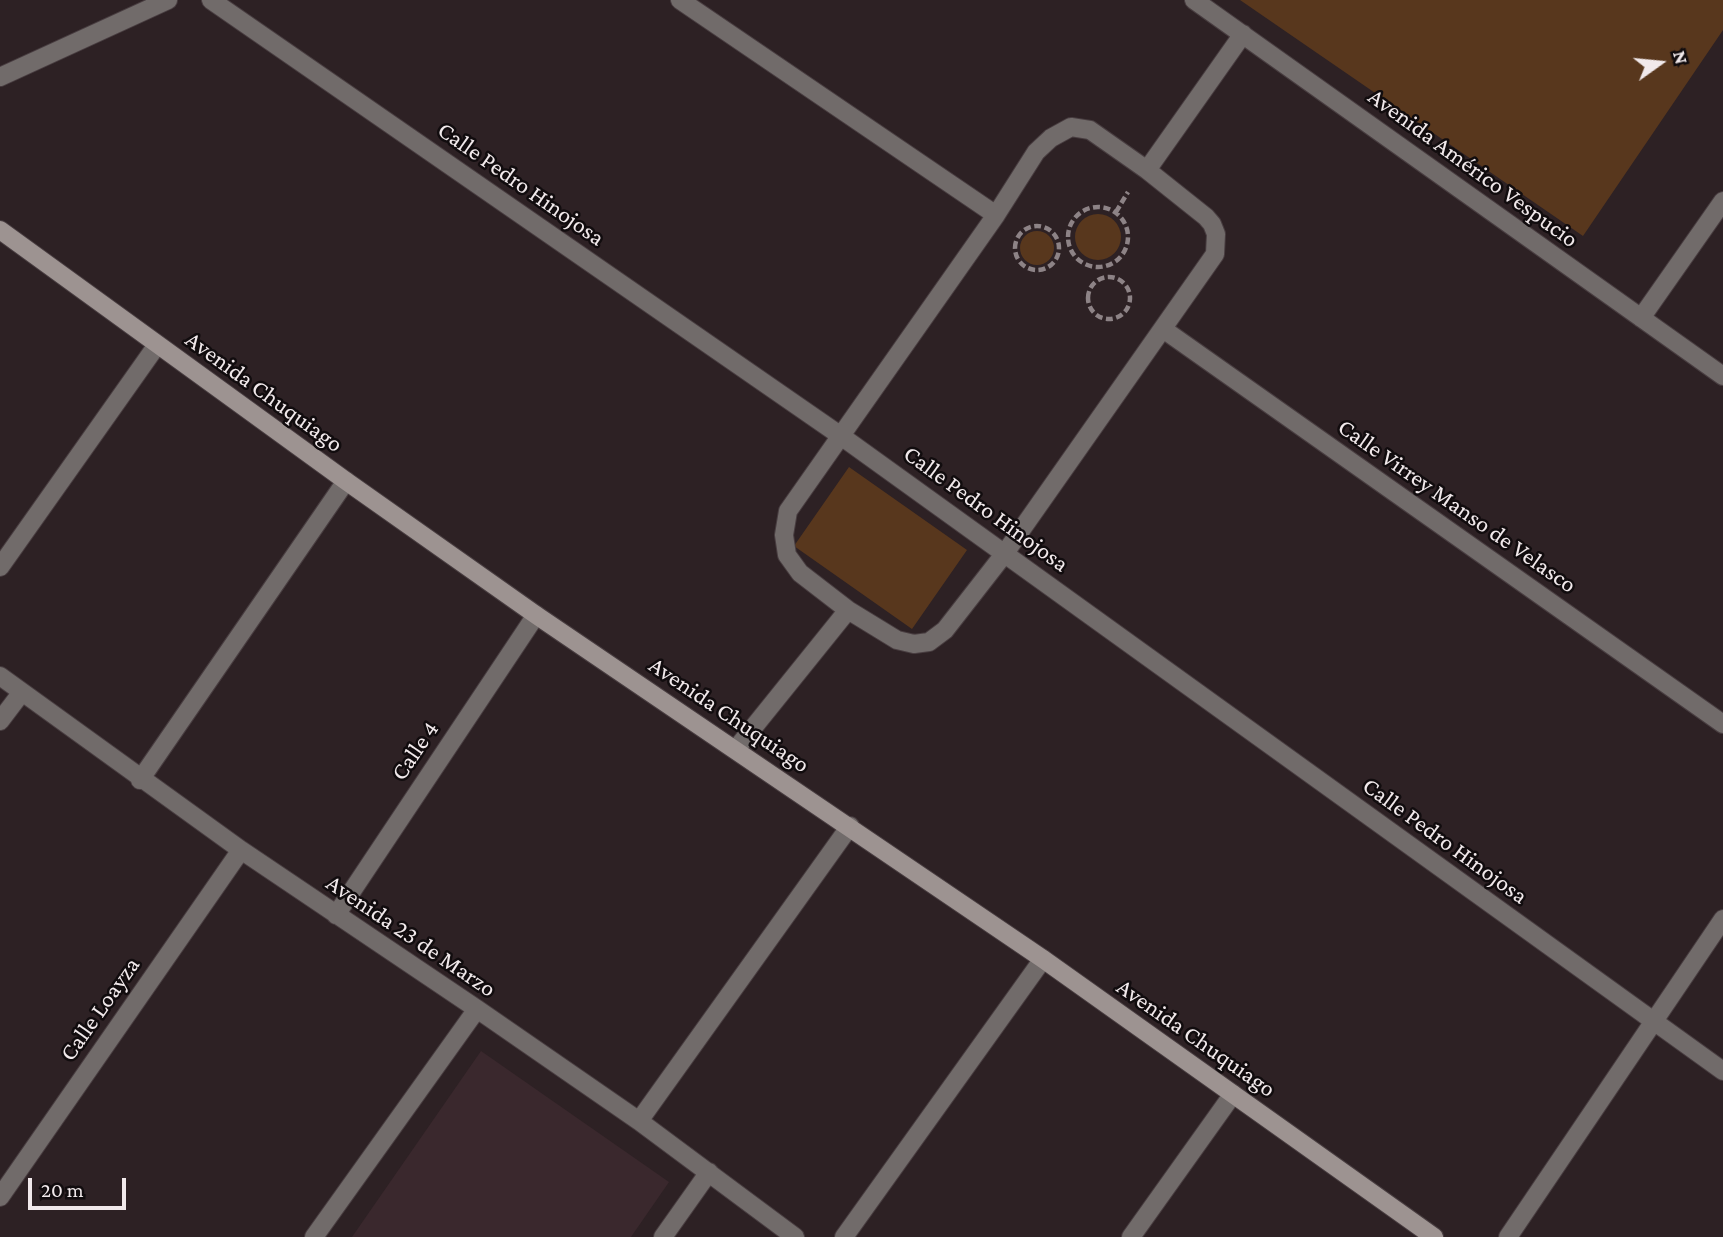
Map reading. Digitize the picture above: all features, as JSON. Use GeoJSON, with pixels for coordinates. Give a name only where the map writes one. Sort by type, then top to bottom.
{"type":"FeatureCollection","features":[{"type":"Feature","properties":{"kind":"street"},"geometry":{"type":"LineString","coordinates":[[0,77],[168,0]]}},
{"type":"Feature","properties":{"kind":"street","name":"Calle Pedro Hinojosa"},"geometry":{"type":"LineString","coordinates":[[211,0],[841,436],[1723,1071]]}},
{"type":"Feature","properties":{"kind":"street"},"geometry":{"type":"LineString","coordinates":[[680,0],[996,215]]}},
{"type":"Feature","properties":{"kind":"street","name":"Avenida Américo Vespucio"},"geometry":{"type":"LineString","coordinates":[[1194,0],[1723,376]]}},
{"type":"Feature","properties":{"kind":"street"},"geometry":{"type":"LineString","coordinates":[[1147,170],[1243,34]]}},
{"type":"Feature","properties":{"kind":"street"},"geometry":{"type":"LineString","coordinates":[[1072,127],[1090,130],[1147,170],[1206,216],[1212,225],[1216,234],[1215,254],[1004,553],[945,629],[929,642],[914,645],[897,640],[848,610],[800,573],[786,555],[784,535],[788,511],[841,436],[996,215],[1036,152],[1052,138],[1072,127]]}},
{"type":"Feature","properties":{"kind":"street"},"geometry":{"type":"LineString","coordinates":[[1641,318],[1723,201]]}},
{"type":"Feature","properties":{"kind":"street","name":"Avenida Chuquiago"},"geometry":{"type":"LineString","coordinates":[[0,230],[536,615],[1043,959],[1430,1236]]}},
{"type":"Feature","properties":{"kind":"street","name":"Calle Virrey Manso de Velasco"},"geometry":{"type":"LineString","coordinates":[[1163,328],[1723,724]]}},
{"type":"Feature","properties":{"kind":"street"},"geometry":{"type":"LineString","coordinates":[[0,567],[157,345]]}},
{"type":"Feature","properties":{"kind":"street"},"geometry":{"type":"LineString","coordinates":[[140,779],[346,481]]}},
{"type":"Feature","properties":{"kind":"street"},"geometry":{"type":"LineString","coordinates":[[736,749],[848,610]]}},
{"type":"Feature","properties":{"kind":"street","name":"Calle 4"},"geometry":{"type":"LineString","coordinates":[[336,915],[536,615]]}},
{"type":"Feature","properties":{"kind":"street","name":"Avenida 23 de Marzo"},"geometry":{"type":"LineString","coordinates":[[0,676],[240,850],[639,1121],[795,1237]]}},
{"type":"Feature","properties":{"kind":"street"},"geometry":{"type":"LineString","coordinates":[[0,722],[22,692]]}},
{"type":"Feature","properties":{"kind":"street"},"geometry":{"type":"LineString","coordinates":[[639,1121],[850,826]]}},
{"type":"Feature","properties":{"kind":"street","name":"Calle Loayza"},"geometry":{"type":"LineString","coordinates":[[0,1197],[240,850]]}},
{"type":"Feature","properties":{"kind":"street"},"geometry":{"type":"LineString","coordinates":[[1508,1237],[1723,919]]}},
{"type":"Feature","properties":{"kind":"street"},"geometry":{"type":"LineString","coordinates":[[844,1237],[1043,959]]}},
{"type":"Feature","properties":{"kind":"street"},"geometry":{"type":"LineString","coordinates":[[314,1237],[477,1009]]}},
{"type":"Feature","properties":{"kind":"street"},"geometry":{"type":"LineString","coordinates":[[1132,1237],[1233,1094]]}},
{"type":"Feature","properties":{"kind":"street"},"geometry":{"type":"LineString","coordinates":[[663,1237],[709,1172]]}},
{"type":"Feature","properties":{"kind":"path"},"geometry":{"type":"LineString","coordinates":[[1115,212],[1128,192]]}},
{"type":"Feature","properties":{"kind":"path"},"geometry":{"type":"LineString","coordinates":[[1098,206],[1115,212],[1127,229],[1125,250],[1119,258],[1101,267],[1081,262],[1074,256],[1068,242],[1069,228],[1080,212],[1098,206]]}},
{"type":"Feature","properties":{"kind":"path"},"geometry":{"type":"LineString","coordinates":[[1028,227],[1050,230],[1059,243],[1058,257],[1042,270],[1028,269],[1022,265],[1016,253],[1017,238],[1028,227]]}},
{"type":"Feature","properties":{"kind":"path"},"geometry":{"type":"LineString","coordinates":[[1059,243],[1068,242]]}},
{"type":"Feature","properties":{"kind":"path"},"geometry":{"type":"LineString","coordinates":[[1101,267],[1105,278]]}},
{"type":"Feature","properties":{"kind":"path"},"geometry":{"type":"LineString","coordinates":[[1112,277],[1124,283],[1130,295],[1128,308],[1111,319],[1104,318],[1093,310],[1088,298],[1093,285],[1105,278],[1112,277]]}},
{"type":"Feature","properties":{"kind":"shaded area"},"geometry":{"type":"Polygon","coordinates":[[[1240,0],[1723,0],[1723,30],[1583,236],[1240,0]]]}},
{"type":"Feature","properties":{"kind":"shaded area"},"geometry":{"type":"Polygon","coordinates":[[[1098,214],[1115,220],[1121,237],[1115,254],[1098,260],[1081,254],[1075,237],[1081,220],[1098,214]]]}},
{"type":"Feature","properties":{"kind":"shaded area"},"geometry":{"type":"Polygon","coordinates":[[[1037,231],[1049,236],[1054,248],[1049,260],[1037,265],[1025,260],[1020,248],[1025,236],[1037,231]]]}},
{"type":"Feature","properties":{"kind":"shaded area"},"geometry":{"type":"Polygon","coordinates":[[[849,467],[967,550],[912,629],[794,546],[849,467]]]}},
{"type":"Feature","properties":{"kind":"shaded area"},"geometry":{"type":"Polygon","coordinates":[[[481,1051],[669,1182],[631,1237],[352,1237],[481,1051]]]}}]}
